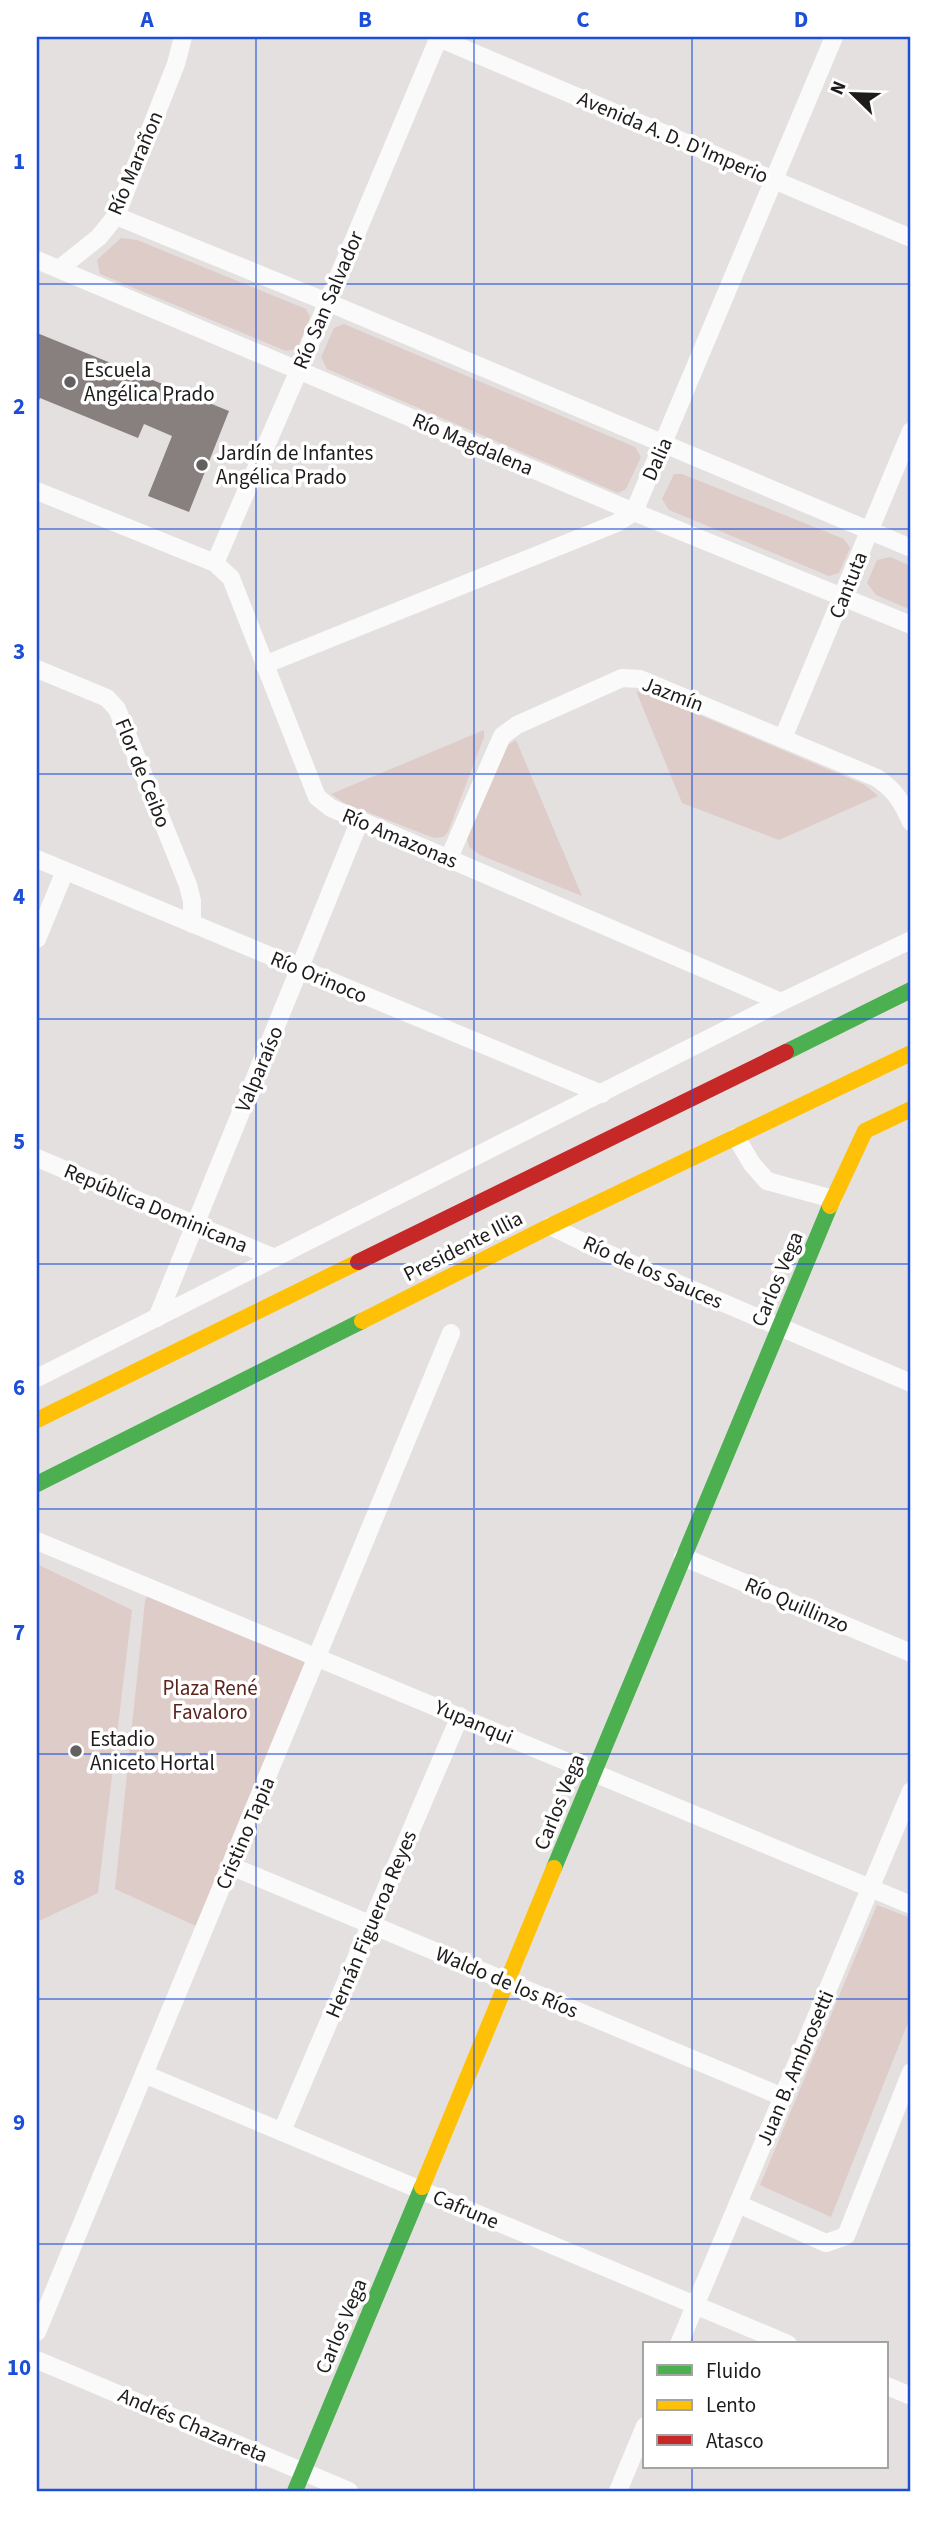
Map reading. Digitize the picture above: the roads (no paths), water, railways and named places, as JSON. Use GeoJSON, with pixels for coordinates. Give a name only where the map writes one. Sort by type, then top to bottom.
{"type":"FeatureCollection","features":[{"type":"Feature","properties":{"kind":"main road","name":"Presidente Illia"},"geometry":{"type":"LineString","coordinates":[[37,1420],[911,990]]}},
{"type":"Feature","properties":{"kind":"main road","name":"Presidente Illia"},"geometry":{"type":"LineString","coordinates":[[37,1484],[550,1226],[911,1053]]}},
{"type":"Feature","properties":{"kind":"main road","name":"Carlos Vega"},"geometry":{"type":"LineString","coordinates":[[295,2491],[833,1199],[865,1131],[911,1109]]}},
{"type":"Feature","properties":{"kind":"street","name":"Río Marañon"},"geometry":{"type":"LineString","coordinates":[[58,269],[99,237],[116,216],[176,64],[183,37]]}},
{"type":"Feature","properties":{"kind":"street","name":"Avenida A. D. D'Imperio"},"geometry":{"type":"LineString","coordinates":[[437,37],[911,238]]}},
{"type":"Feature","properties":{"kind":"street","name":"Río San Salvador"},"geometry":{"type":"LineString","coordinates":[[215,563],[299,370],[437,37]]}},
{"type":"Feature","properties":{"kind":"street","name":"Dalia"},"geometry":{"type":"LineString","coordinates":[[634,512],[834,37]]}},
{"type":"Feature","properties":{"kind":"street"},"geometry":{"type":"LineString","coordinates":[[116,216],[911,548]]}},
{"type":"Feature","properties":{"kind":"street","name":"Río Magdalena"},"geometry":{"type":"LineString","coordinates":[[37,260],[634,512],[911,625]]}},
{"type":"Feature","properties":{"kind":"street","name":"Cantuta"},"geometry":{"type":"LineString","coordinates":[[783,738],[911,432]]}},
{"type":"Feature","properties":{"kind":"street"},"geometry":{"type":"LineString","coordinates":[[37,491],[215,563]]}},
{"type":"Feature","properties":{"kind":"street"},"geometry":{"type":"LineString","coordinates":[[264,665],[617,523],[634,512]]}},
{"type":"Feature","properties":{"kind":"street","name":"Río Amazonas"},"geometry":{"type":"LineString","coordinates":[[215,563],[231,578],[317,797],[331,808],[781,1002]]}},
{"type":"Feature","properties":{"kind":"street","name":"Flor de Ceibo"},"geometry":{"type":"LineString","coordinates":[[37,669],[107,698],[117,709],[188,885],[192,901],[192,924]]}},
{"type":"Feature","properties":{"kind":"street","name":"Jazmín"},"geometry":{"type":"LineString","coordinates":[[449,859],[502,736],[517,725],[622,678],[640,679],[877,778],[900,798],[911,822]]}},
{"type":"Feature","properties":{"kind":"street","name":"Valparaíso"},"geometry":{"type":"LineString","coordinates":[[157,1318],[360,820]]}},
{"type":"Feature","properties":{"kind":"street","name":"Río Orinoco"},"geometry":{"type":"LineString","coordinates":[[37,859],[602,1094]]}},
{"type":"Feature","properties":{"kind":"street"},"geometry":{"type":"LineString","coordinates":[[37,939],[65,871]]}},
{"type":"Feature","properties":{"kind":"street"},"geometry":{"type":"LineString","coordinates":[[37,1378],[781,1002],[911,940]]}},
{"type":"Feature","properties":{"kind":"street"},"geometry":{"type":"LineString","coordinates":[[736,1137],[752,1164],[767,1181],[833,1199]]}},
{"type":"Feature","properties":{"kind":"street","name":"República Dominicana"},"geometry":{"type":"LineString","coordinates":[[37,1158],[275,1258]]}},
{"type":"Feature","properties":{"kind":"street","name":"Río de los Sauces"},"geometry":{"type":"LineString","coordinates":[[550,1226],[602,1251],[911,1383]]}},
{"type":"Feature","properties":{"kind":"street","name":"Cristino Tapia"},"geometry":{"type":"LineString","coordinates":[[37,2332],[451,1333]]}},
{"type":"Feature","properties":{"kind":"street","name":"Yupanqui"},"geometry":{"type":"LineString","coordinates":[[37,1541],[911,1905]]}},
{"type":"Feature","properties":{"kind":"street","name":"Río Quillinzo"},"geometry":{"type":"LineString","coordinates":[[684,1558],[911,1653]]}},
{"type":"Feature","properties":{"kind":"street","name":"Hernán Figueroa Reyes"},"geometry":{"type":"LineString","coordinates":[[282,2131],[460,1716]]}},
{"type":"Feature","properties":{"kind":"street","name":"Juan B. Ambrosetti"},"geometry":{"type":"LineString","coordinates":[[680,2342],[911,1791]]}},
{"type":"Feature","properties":{"kind":"street","name":"Waldo de los Ríos"},"geometry":{"type":"LineString","coordinates":[[231,1866],[783,2097]]}},
{"type":"Feature","properties":{"kind":"street"},"geometry":{"type":"LineString","coordinates":[[738,2204],[826,2243],[846,2236],[911,2072]]}},
{"type":"Feature","properties":{"kind":"street","name":"Cafrune"},"geometry":{"type":"LineString","coordinates":[[144,2074],[783,2342]]}},
{"type":"Feature","properties":{"kind":"street","name":"Andrés Chazarreta"},"geometry":{"type":"LineString","coordinates":[[37,2360],[349,2491]]}},
{"type":"Feature","properties":{"kind":"street"},"geometry":{"type":"LineString","coordinates":[[888,2386],[911,2396]]}},
{"type":"Feature","properties":{"kind":"street"},"geometry":{"type":"LineString","coordinates":[[618,2491],[643,2431]]}},
{"type":"Feature","properties":{"kind":"place","name":"Escuela Angélica Prado"},"geometry":{"type":"Point","coordinates":[70,382]}},
{"type":"Feature","properties":{"kind":"place","name":"Jardín de Infantes Angélica Prado"},"geometry":{"type":"Point","coordinates":[202,465]}},
{"type":"Feature","properties":{"kind":"place","name":"Estadio Aniceto Hortal"},"geometry":{"type":"Point","coordinates":[76,1751]}},
{"type":"Feature","properties":{"kind":"park label","name":"Plaza René Favaloro"},"geometry":{"type":"Point","coordinates":[210,1700]}}]}
